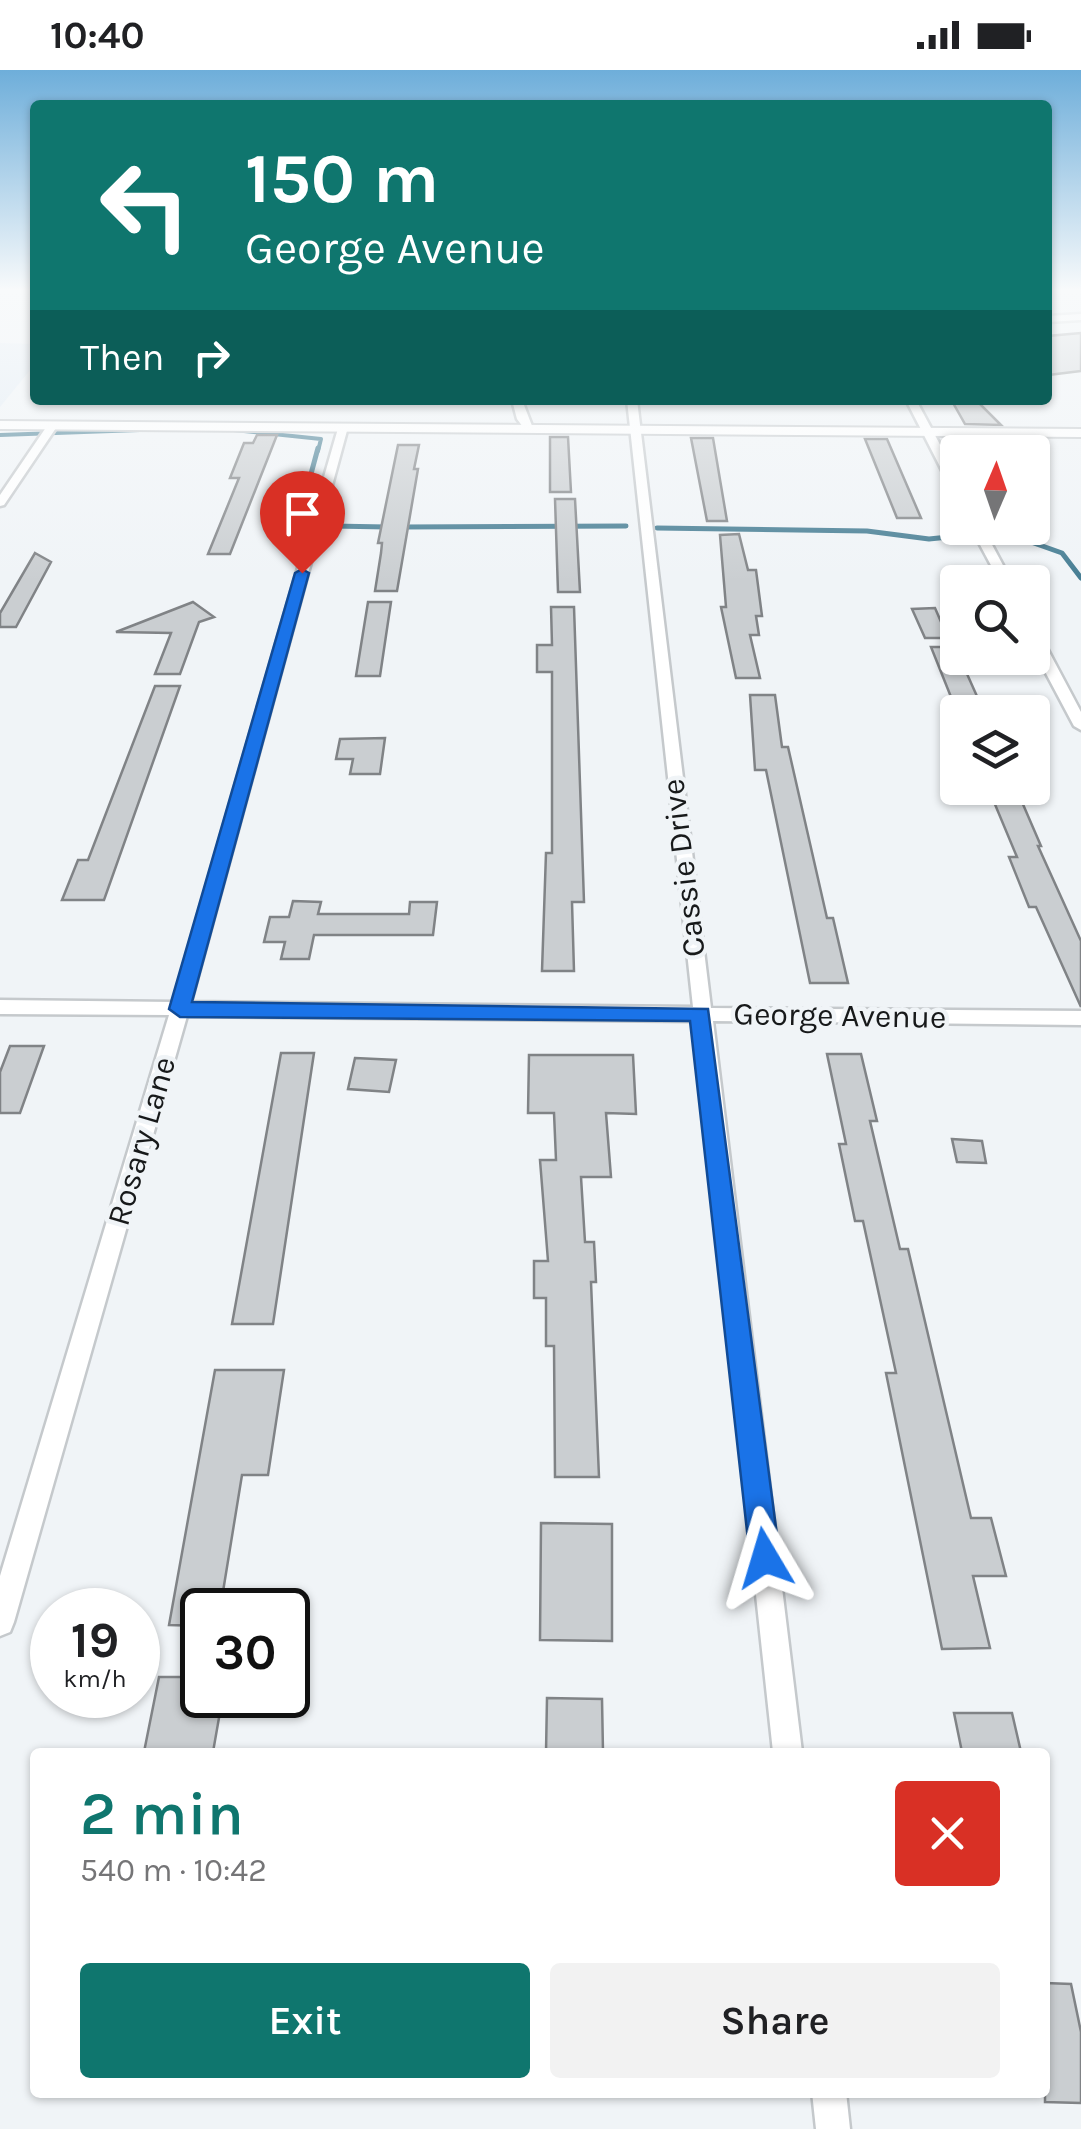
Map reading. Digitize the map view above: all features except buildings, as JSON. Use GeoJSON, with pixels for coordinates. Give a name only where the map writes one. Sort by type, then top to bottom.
{"type":"FeatureCollection","features":[{"type":"Feature","properties":{"kind":"street"},"geometry":{"type":"LineString","coordinates":[[518,405],[530,429]]}},
{"type":"Feature","properties":{"kind":"street","name":"Cassie Drive"},"geometry":{"type":"LineString","coordinates":[[632,405],[788,1748]]}},
{"type":"Feature","properties":{"kind":"street"},"geometry":{"type":"LineString","coordinates":[[914,405],[940,456]]}},
{"type":"Feature","properties":{"kind":"street"},"geometry":{"type":"LineString","coordinates":[[0,425],[1081,433]]}},
{"type":"Feature","properties":{"kind":"street"},"geometry":{"type":"LineString","coordinates":[[0,503],[53,426]]}},
{"type":"Feature","properties":{"kind":"street","name":"Rosary Lane"},"geometry":{"type":"LineString","coordinates":[[0,1622],[180,1009],[342,428]]}},
{"type":"Feature","properties":{"kind":"street"},"geometry":{"type":"LineString","coordinates":[[1050,668],[1081,726]]}},
{"type":"Feature","properties":{"kind":"street","name":"George Avenue"},"geometry":{"type":"LineString","coordinates":[[0,1007],[1081,1018]]}},
{"type":"Feature","properties":{"kind":"street"},"geometry":{"type":"LineString","coordinates":[[830,2098],[833,2129]]}},
{"type":"Feature","properties":{"kind":"shaded area"},"geometry":{"type":"Polygon","coordinates":[[[0,388],[15,388],[0,407],[0,388]]]}},
{"type":"Feature","properties":{"kind":"waterway"},"geometry":{"type":"LineString","coordinates":[[0,435],[140,430]]}},
{"type":"Feature","properties":{"kind":"waterway"},"geometry":{"type":"LineString","coordinates":[[234,430],[321,439],[318,451]]}},
{"type":"Feature","properties":{"kind":"waterway"},"geometry":{"type":"LineString","coordinates":[[299,518],[318,448]]}},
{"type":"Feature","properties":{"kind":"waterway"},"geometry":{"type":"LineString","coordinates":[[332,526],[387,527]]}},
{"type":"Feature","properties":{"kind":"waterway"},"geometry":{"type":"LineString","coordinates":[[401,527],[626,526]]}},
{"type":"Feature","properties":{"kind":"waterway"},"geometry":{"type":"LineString","coordinates":[[657,528],[867,531],[940,538]]}},
{"type":"Feature","properties":{"kind":"waterway"},"geometry":{"type":"LineString","coordinates":[[1040,545],[1062,553],[1081,578]]}},
{"type":"Feature","properties":{"kind":"route"},"geometry":{"type":"LineString","coordinates":[[302,573],[180,1009],[700,1014],[765,1558]]}}]}
